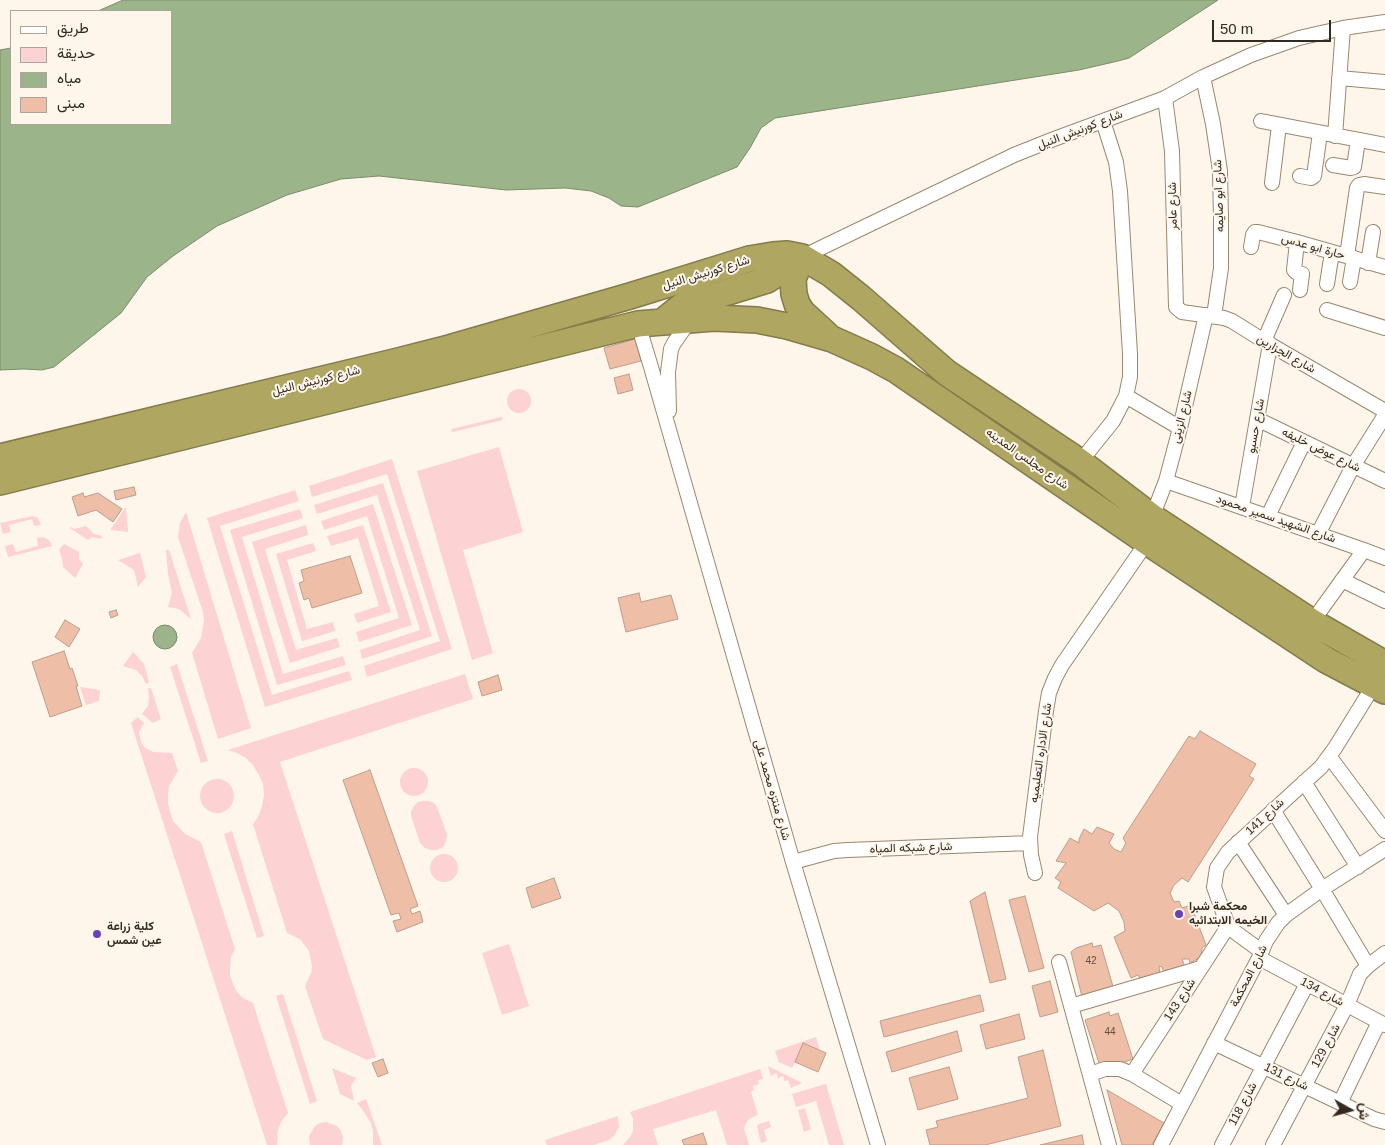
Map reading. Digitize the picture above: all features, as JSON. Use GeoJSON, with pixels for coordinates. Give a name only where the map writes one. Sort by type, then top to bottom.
{"type":"FeatureCollection","features":[{"type":"Feature","properties":{"kind":"highway","name":"شارع كورنيش النيل"},"geometry":{"type":"LineString","coordinates":[[0,457],[449,348],[630,296],[749,259],[787,254],[802,257]]}},
{"type":"Feature","properties":{"kind":"highway"},"geometry":{"type":"LineString","coordinates":[[662,322],[682,306],[767,280],[802,257]]}},
{"type":"Feature","properties":{"kind":"highway"},"geometry":{"type":"LineString","coordinates":[[802,257],[793,279],[794,294],[802,312],[832,339]]}},
{"type":"Feature","properties":{"kind":"highway"},"geometry":{"type":"LineString","coordinates":[[802,257],[831,274],[947,373],[1080,462],[1152,517],[1312,622],[1381,680]]}},
{"type":"Feature","properties":{"kind":"highway","name":"شارع مجلس المدينه"},"geometry":{"type":"LineString","coordinates":[[638,324],[714,318],[756,320],[787,326],[832,339],[872,357],[896,370],[1147,542],[1326,660],[1381,680]]}},
{"type":"Feature","properties":{"kind":"highway","name":"شارع كورنيش النيل"},"geometry":{"type":"LineString","coordinates":[[0,482],[638,324]]}},
{"type":"Feature","properties":{"kind":"street","name":"شارع كورنيش النيل"},"geometry":{"type":"LineString","coordinates":[[802,257],[1014,155],[1165,98],[1203,77],[1251,55],[1299,38],[1343,28],[1385,22]]}},
{"type":"Feature","properties":{"kind":"street"},"geometry":{"type":"LineString","coordinates":[[1335,136],[1343,28]]}},
{"type":"Feature","properties":{"kind":"street","name":"شارع ابو صايمه"},"geometry":{"type":"LineString","coordinates":[[1203,77],[1213,124],[1220,172],[1222,218],[1221,268],[1210,316]]}},
{"type":"Feature","properties":{"kind":"street"},"geometry":{"type":"LineString","coordinates":[[1339,78],[1385,82]]}},
{"type":"Feature","properties":{"kind":"street","name":"شارع عامر"},"geometry":{"type":"LineString","coordinates":[[1165,98],[1172,151],[1175,303],[1176,307],[1182,312]]}},
{"type":"Feature","properties":{"kind":"street"},"geometry":{"type":"LineString","coordinates":[[1080,462],[1113,420],[1126,396],[1130,377],[1120,191],[1116,162],[1104,121]]}},
{"type":"Feature","properties":{"kind":"street"},"geometry":{"type":"LineString","coordinates":[[1261,121],[1385,145]]}},
{"type":"Feature","properties":{"kind":"street"},"geometry":{"type":"LineString","coordinates":[[1272,182],[1279,125]]}},
{"type":"Feature","properties":{"kind":"street"},"geometry":{"type":"LineString","coordinates":[[1300,176],[1311,178],[1314,176],[1320,133]]}},
{"type":"Feature","properties":{"kind":"street"},"geometry":{"type":"LineString","coordinates":[[1333,165],[1354,167],[1358,140]]}},
{"type":"Feature","properties":{"kind":"street"},"geometry":{"type":"LineString","coordinates":[[1350,282],[1350,257],[1359,185],[1364,184],[1385,188]]}},
{"type":"Feature","properties":{"kind":"street","name":"حارة ابو عدس"},"geometry":{"type":"LineString","coordinates":[[1251,247],[1255,232],[1385,267]]}},
{"type":"Feature","properties":{"kind":"street"},"geometry":{"type":"LineString","coordinates":[[1368,262],[1373,232]]}},
{"type":"Feature","properties":{"kind":"street"},"geometry":{"type":"LineString","coordinates":[[1268,249],[1271,235]]}},
{"type":"Feature","properties":{"kind":"street"},"geometry":{"type":"LineString","coordinates":[[1297,242],[1294,270],[1302,274],[1300,290]]}},
{"type":"Feature","properties":{"kind":"street"},"geometry":{"type":"LineString","coordinates":[[1327,284],[1332,252]]}},
{"type":"Feature","properties":{"kind":"street","name":"شارع حسبو"},"geometry":{"type":"LineString","coordinates":[[1242,507],[1258,419],[1267,343],[1284,295]]}},
{"type":"Feature","properties":{"kind":"street"},"geometry":{"type":"LineString","coordinates":[[1327,310],[1385,328]]}},
{"type":"Feature","properties":{"kind":"street","name":"شارع الجزارين"},"geometry":{"type":"LineString","coordinates":[[1182,312],[1224,318],[1232,321],[1385,411]]}},
{"type":"Feature","properties":{"kind":"street","name":"شارع الزينى"},"geometry":{"type":"LineString","coordinates":[[1152,517],[1166,481],[1210,316]]}},
{"type":"Feature","properties":{"kind":"street","name":"شارع منتزه محمد على"},"geometry":{"type":"LineString","coordinates":[[670,434],[668,385],[670,357],[674,343],[690,320]]}},
{"type":"Feature","properties":{"kind":"street","name":"شارع منتزه محمد على"},"geometry":{"type":"LineString","coordinates":[[638,324],[792,862],[878,1145]]}},
{"type":"Feature","properties":{"kind":"street"},"geometry":{"type":"LineString","coordinates":[[651,367],[670,357]]}},
{"type":"Feature","properties":{"kind":"street"},"geometry":{"type":"LineString","coordinates":[[1126,396],[1180,428]]}},
{"type":"Feature","properties":{"kind":"street"},"geometry":{"type":"LineString","coordinates":[[1318,534],[1353,466],[1385,415]]}},
{"type":"Feature","properties":{"kind":"street","name":"شارع عوض خليفه"},"geometry":{"type":"LineString","coordinates":[[1258,419],[1385,481]]}},
{"type":"Feature","properties":{"kind":"street"},"geometry":{"type":"LineString","coordinates":[[1268,516],[1304,442]]}},
{"type":"Feature","properties":{"kind":"street","name":"شارع الشهيد سمير محمود"},"geometry":{"type":"LineString","coordinates":[[1166,481],[1385,558]]}},
{"type":"Feature","properties":{"kind":"street","name":"شارع الاداره التعليميه"},"geometry":{"type":"LineString","coordinates":[[1035,873],[1030,843],[1049,693],[1055,678],[1077,644],[1147,542]]}},
{"type":"Feature","properties":{"kind":"street"},"geometry":{"type":"LineString","coordinates":[[1312,622],[1364,550]]}},
{"type":"Feature","properties":{"kind":"street"},"geometry":{"type":"LineString","coordinates":[[1342,580],[1385,601]]}},
{"type":"Feature","properties":{"kind":"street","name":"شارع 141"},"geometry":{"type":"LineString","coordinates":[[1260,955],[1229,925],[1214,887],[1217,868],[1221,860],[1238,842],[1320,767],[1381,680]]}},
{"type":"Feature","properties":{"kind":"street"},"geometry":{"type":"LineString","coordinates":[[1329,756],[1385,831]]}},
{"type":"Feature","properties":{"kind":"street"},"geometry":{"type":"LineString","coordinates":[[1304,782],[1358,867]]}},
{"type":"Feature","properties":{"kind":"street"},"geometry":{"type":"LineString","coordinates":[[1273,810],[1368,966]]}},
{"type":"Feature","properties":{"kind":"street"},"geometry":{"type":"LineString","coordinates":[[1238,842],[1286,915]]}},
{"type":"Feature","properties":{"kind":"street","name":"شارع شبكه المياه"},"geometry":{"type":"LineString","coordinates":[[792,862],[834,851],[1030,843]]}},
{"type":"Feature","properties":{"kind":"street","name":"شارع المحكمة"},"geometry":{"type":"LineString","coordinates":[[1161,1145],[1271,932],[1286,915],[1322,889],[1385,849]]}},
{"type":"Feature","properties":{"kind":"street","name":"شارع 143"},"geometry":{"type":"LineString","coordinates":[[1132,1074],[1229,925]]}},
{"type":"Feature","properties":{"kind":"street","name":"شارع 129"},"geometry":{"type":"LineString","coordinates":[[1273,1145],[1347,1005],[1360,974],[1385,953]]}},
{"type":"Feature","properties":{"kind":"street","name":"شارع 134"},"geometry":{"type":"LineString","coordinates":[[1260,955],[1307,984],[1382,1024]]}},
{"type":"Feature","properties":{"kind":"street"},"geometry":{"type":"LineString","coordinates":[[1059,962],[1109,1145]]}},
{"type":"Feature","properties":{"kind":"street"},"geometry":{"type":"LineString","coordinates":[[1071,1006],[1201,968]]}},
{"type":"Feature","properties":{"kind":"street","name":"شارع 118"},"geometry":{"type":"LineString","coordinates":[[1222,1145],[1307,984]]}},
{"type":"Feature","properties":{"kind":"street"},"geometry":{"type":"LineString","coordinates":[[1340,1103],[1382,1024]]}},
{"type":"Feature","properties":{"kind":"street","name":"شارع 131"},"geometry":{"type":"LineString","coordinates":[[1214,1043],[1374,1119],[1385,1122]]}},
{"type":"Feature","properties":{"kind":"street"},"geometry":{"type":"LineString","coordinates":[[1090,1074],[1105,1069],[1120,1069],[1132,1074],[1182,1104]]}},
{"type":"Feature","properties":{"kind":"green space"},"geometry":{"type":"Polygon","coordinates":[[[519,389],[527,393],[531,401],[527,409],[519,413],[511,409],[507,401],[511,393],[519,389]]]}},
{"type":"Feature","properties":{"kind":"green space"},"geometry":{"type":"Polygon","coordinates":[[[503,418],[502,420],[451,431],[452,429],[503,418]]]}},
{"type":"Feature","properties":{"kind":"green space"},"geometry":{"type":"Polygon","coordinates":[[[499,447],[523,532],[463,550],[493,653],[472,660],[417,471],[499,447]]]}},
{"type":"Feature","properties":{"kind":"green space"},"geometry":{"type":"Polygon","coordinates":[[[392,459],[452,649],[367,677],[364,666],[440,641],[387,474],[312,497],[309,486],[392,459]]]}},
{"type":"Feature","properties":{"kind":"green space"},"geometry":{"type":"Polygon","coordinates":[[[383,483],[432,636],[362,659],[360,650],[420,630],[377,495],[317,514],[314,505],[383,483]]]}},
{"type":"Feature","properties":{"kind":"green space"},"geometry":{"type":"Polygon","coordinates":[[[295,490],[299,501],[220,526],[272,695],[349,671],[352,680],[265,707],[207,518],[295,490]]]}},
{"type":"Feature","properties":{"kind":"green space"},"geometry":{"type":"Polygon","coordinates":[[[373,504],[412,625],[359,642],[356,632],[399,618],[367,516],[324,530],[321,521],[373,504]]]}},
{"type":"Feature","properties":{"kind":"green space"},"geometry":{"type":"Polygon","coordinates":[[[126,507],[128,532],[110,530],[126,507]]]}},
{"type":"Feature","properties":{"kind":"green space"},"geometry":{"type":"Polygon","coordinates":[[[300,509],[303,518],[242,537],[283,674],[343,656],[346,665],[277,685],[230,530],[300,509]]]}},
{"type":"Feature","properties":{"kind":"green space"},"geometry":{"type":"Polygon","coordinates":[[[186,512],[251,728],[218,739],[192,653],[201,638],[204,621],[203,612],[178,537],[180,523],[186,512]]]}},
{"type":"Feature","properties":{"kind":"green space"},"geometry":{"type":"Polygon","coordinates":[[[33,516],[38,518],[41,525],[34,526],[32,519],[9,525],[11,532],[3,534],[0,523],[33,516]]]}},
{"type":"Feature","properties":{"kind":"green space"},"geometry":{"type":"Polygon","coordinates":[[[306,525],[308,535],[265,549],[296,650],[337,638],[340,647],[290,663],[252,542],[306,525]]]}},
{"type":"Feature","properties":{"kind":"green space"},"geometry":{"type":"Polygon","coordinates":[[[363,525],[391,612],[357,623],[354,614],[379,606],[358,538],[331,546],[327,536],[363,525]]]}},
{"type":"Feature","properties":{"kind":"green space"},"geometry":{"type":"Polygon","coordinates":[[[86,526],[94,534],[102,536],[101,539],[92,537],[88,540],[70,528],[86,526]]]}},
{"type":"Feature","properties":{"kind":"green space"},"geometry":{"type":"Polygon","coordinates":[[[43,537],[49,540],[52,546],[8,557],[5,546],[13,544],[16,552],[38,546],[37,538],[43,537]]]}},
{"type":"Feature","properties":{"kind":"green space"},"geometry":{"type":"Polygon","coordinates":[[[313,543],[316,551],[287,560],[307,629],[333,622],[335,631],[302,641],[276,554],[313,543]]]}},
{"type":"Feature","properties":{"kind":"green space"},"geometry":{"type":"Polygon","coordinates":[[[64,544],[79,552],[79,559],[83,564],[75,578],[63,567],[59,550],[64,544]]]}},
{"type":"Feature","properties":{"kind":"green space"},"geometry":{"type":"Polygon","coordinates":[[[166,550],[169,550],[191,619],[179,609],[168,607],[172,593],[166,550]]]}},
{"type":"Feature","properties":{"kind":"green space"},"geometry":{"type":"Polygon","coordinates":[[[140,553],[146,577],[138,587],[134,570],[118,560],[140,553]]]}},
{"type":"Feature","properties":{"kind":"green space"},"geometry":{"type":"Polygon","coordinates":[[[133,652],[144,664],[149,682],[146,684],[136,670],[123,666],[133,652]]]}},
{"type":"Feature","properties":{"kind":"green space"},"geometry":{"type":"Polygon","coordinates":[[[177,664],[208,761],[201,763],[170,667],[177,664]]]}},
{"type":"Feature","properties":{"kind":"green space"},"geometry":{"type":"Polygon","coordinates":[[[465,674],[473,699],[280,762],[376,1057],[367,1060],[323,1039],[305,986],[312,966],[309,951],[300,939],[287,933],[253,824],[262,806],[263,784],[253,765],[246,758],[228,750],[465,674]]]}},
{"type":"Feature","properties":{"kind":"green space"},"geometry":{"type":"Polygon","coordinates":[[[80,687],[100,690],[99,701],[86,705],[80,687]]]}},
{"type":"Feature","properties":{"kind":"green space"},"geometry":{"type":"Polygon","coordinates":[[[148,688],[151,688],[161,719],[153,723],[142,714],[148,706],[148,688]]]}},
{"type":"Feature","properties":{"kind":"green space"},"geometry":{"type":"Polygon","coordinates":[[[138,717],[144,723],[139,732],[144,747],[153,752],[172,753],[178,771],[169,786],[168,795],[168,804],[173,821],[185,834],[201,842],[235,949],[231,957],[230,975],[237,992],[243,998],[253,1003],[288,1113],[281,1122],[277,1145],[267,1145],[131,723],[138,717]]]}},
{"type":"Feature","properties":{"kind":"green space"},"geometry":{"type":"Polygon","coordinates":[[[414,768],[424,772],[428,782],[424,792],[414,796],[404,792],[400,782],[404,772],[414,768]]]}},
{"type":"Feature","properties":{"kind":"green space"},"geometry":{"type":"Polygon","coordinates":[[[217,779],[229,784],[234,796],[229,808],[217,813],[205,808],[200,796],[205,784],[217,779]]]}},
{"type":"Feature","properties":{"kind":"green space"},"geometry":{"type":"Polygon","coordinates":[[[418,802],[434,803],[437,807],[447,834],[443,847],[437,850],[425,848],[420,843],[411,816],[414,806],[418,802]]]}},
{"type":"Feature","properties":{"kind":"green space"},"geometry":{"type":"Polygon","coordinates":[[[232,831],[264,936],[257,938],[224,834],[232,831]]]}},
{"type":"Feature","properties":{"kind":"green space"},"geometry":{"type":"Polygon","coordinates":[[[444,854],[454,858],[458,868],[454,878],[444,882],[434,878],[430,868],[434,858],[444,854]]]}},
{"type":"Feature","properties":{"kind":"green space"},"geometry":{"type":"Polygon","coordinates":[[[509,944],[529,1006],[502,1015],[482,953],[509,944]]]}},
{"type":"Feature","properties":{"kind":"green space"},"geometry":{"type":"Polygon","coordinates":[[[283,994],[317,1101],[310,1104],[276,996],[283,994]]]}},
{"type":"Feature","properties":{"kind":"green space"},"geometry":{"type":"Polygon","coordinates":[[[816,1037],[820,1051],[795,1062],[792,1068],[779,1062],[775,1051],[816,1037]]]}},
{"type":"Feature","properties":{"kind":"green space"},"geometry":{"type":"Polygon","coordinates":[[[768,1066],[802,1083],[791,1088],[788,1080],[784,1081],[784,1077],[781,1076],[778,1079],[776,1073],[771,1076],[768,1066]]]}},
{"type":"Feature","properties":{"kind":"green space"},"geometry":{"type":"Polygon","coordinates":[[[332,1068],[356,1078],[351,1086],[354,1101],[340,1094],[332,1068]]]}},
{"type":"Feature","properties":{"kind":"green space"},"geometry":{"type":"Polygon","coordinates":[[[760,1069],[763,1079],[758,1080],[759,1084],[753,1086],[754,1090],[751,1092],[758,1115],[749,1119],[744,1128],[749,1145],[727,1145],[716,1110],[653,1129],[658,1145],[623,1145],[633,1131],[633,1118],[630,1112],[760,1069]]]}},
{"type":"Feature","properties":{"kind":"green space"},"geometry":{"type":"Polygon","coordinates":[[[826,1084],[844,1145],[829,1145],[816,1101],[796,1107],[792,1094],[826,1084]]]}},
{"type":"Feature","properties":{"kind":"green space"},"geometry":{"type":"Polygon","coordinates":[[[366,1099],[382,1145],[373,1145],[371,1123],[357,1103],[366,1099]]]}},
{"type":"Feature","properties":{"kind":"green space"},"geometry":{"type":"Polygon","coordinates":[[[805,1108],[811,1129],[804,1132],[798,1110],[805,1108]]]}},
{"type":"Feature","properties":{"kind":"green space"},"geometry":{"type":"Polygon","coordinates":[[[618,1116],[619,1127],[614,1136],[609,1140],[594,1145],[547,1145],[545,1140],[618,1116]]]}},
{"type":"Feature","properties":{"kind":"green space"},"geometry":{"type":"Polygon","coordinates":[[[769,1121],[771,1127],[764,1130],[767,1141],[761,1143],[757,1126],[769,1121]]]}},
{"type":"Feature","properties":{"kind":"green space"},"geometry":{"type":"Polygon","coordinates":[[[326,1122],[337,1126],[341,1131],[343,1137],[342,1145],[310,1145],[309,1136],[315,1126],[326,1122]]]}},
{"type":"Feature","properties":{"kind":"water"},"geometry":{"type":"Polygon","coordinates":[[[123,0],[1218,0],[1129,58],[1118,61],[1079,70],[775,118],[761,128],[737,167],[638,207],[621,206],[609,198],[591,191],[565,188],[506,190],[379,176],[341,179],[287,195],[217,226],[173,256],[147,277],[121,313],[54,367],[42,370],[0,370],[0,50],[10,48],[10,125],[172,125],[172,10],[100,10],[123,0]]]}},
{"type":"Feature","properties":{"kind":"water"},"geometry":{"type":"Polygon","coordinates":[[[165,625],[173,629],[177,637],[173,645],[165,649],[157,645],[153,637],[157,629],[165,625]]]}},
{"type":"Feature","properties":{"kind":"building"},"geometry":{"type":"Polygon","coordinates":[[[635,339],[641,361],[610,369],[604,348],[635,339]]]}},
{"type":"Feature","properties":{"kind":"building"},"geometry":{"type":"Polygon","coordinates":[[[629,374],[633,390],[618,394],[614,378],[629,374]]]}},
{"type":"Feature","properties":{"kind":"building"},"geometry":{"type":"Polygon","coordinates":[[[134,487],[136,495],[116,500],[114,491],[134,487]]]}},
{"type":"Feature","properties":{"kind":"building"},"geometry":{"type":"Polygon","coordinates":[[[83,493],[84,497],[98,493],[122,509],[113,522],[96,510],[78,516],[72,497],[83,493]]]}},
{"type":"Feature","properties":{"kind":"building"},"geometry":{"type":"Polygon","coordinates":[[[350,556],[362,593],[312,608],[309,598],[304,600],[299,583],[304,581],[301,570],[350,556]]]}},
{"type":"Feature","properties":{"kind":"building"},"geometry":{"type":"Polygon","coordinates":[[[639,593],[641,602],[671,595],[678,619],[626,632],[618,598],[639,593]]]}},
{"type":"Feature","properties":{"kind":"building"},"geometry":{"type":"Polygon","coordinates":[[[116,610],[118,615],[111,618],[109,612],[116,610]]]}},
{"type":"Feature","properties":{"kind":"building"},"geometry":{"type":"Polygon","coordinates":[[[65,620],[80,629],[69,647],[55,637],[65,620]]]}},
{"type":"Feature","properties":{"kind":"building"},"geometry":{"type":"Polygon","coordinates":[[[64,651],[78,686],[76,686],[82,706],[50,717],[32,662],[64,651]]]}},
{"type":"Feature","properties":{"kind":"building"},"geometry":{"type":"Polygon","coordinates":[[[498,675],[502,690],[482,696],[478,682],[498,675]]]}},
{"type":"Feature","properties":{"kind":"building"},"geometry":{"type":"Polygon","coordinates":[[[1200,731],[1256,764],[1249,776],[1254,779],[1188,882],[1182,878],[1174,885],[1170,893],[1174,902],[1179,901],[1182,908],[1191,905],[1206,945],[1202,948],[1201,957],[1190,963],[1189,959],[1182,959],[1186,970],[1165,975],[1162,967],[1159,966],[1160,977],[1141,981],[1138,975],[1131,978],[1114,937],[1125,931],[1124,922],[1119,911],[1108,903],[1094,911],[1058,888],[1061,882],[1055,878],[1066,863],[1056,861],[1070,838],[1079,843],[1084,829],[1092,834],[1097,827],[1114,834],[1109,843],[1114,849],[1121,852],[1126,843],[1123,838],[1189,736],[1195,739],[1200,731]]]}},
{"type":"Feature","properties":{"kind":"building"},"geometry":{"type":"Polygon","coordinates":[[[370,770],[418,906],[410,909],[412,914],[420,911],[423,922],[397,932],[393,921],[401,919],[399,913],[391,915],[343,780],[370,770]]]}},
{"type":"Feature","properties":{"kind":"building"},"geometry":{"type":"Polygon","coordinates":[[[554,878],[561,898],[532,908],[526,888],[554,878]]]}},
{"type":"Feature","properties":{"kind":"building"},"geometry":{"type":"Polygon","coordinates":[[[985,892],[1006,979],[990,983],[970,901],[985,892]]]}},
{"type":"Feature","properties":{"kind":"building"},"geometry":{"type":"Polygon","coordinates":[[[1025,896],[1044,968],[1029,972],[1009,900],[1025,896]]]}},
{"type":"Feature","properties":{"kind":"building"},"geometry":{"type":"Polygon","coordinates":[[[1092,943],[1093,947],[1101,945],[1114,990],[1082,997],[1071,952],[1076,948],[1092,943]]]}},
{"type":"Feature","properties":{"kind":"building"},"geometry":{"type":"Polygon","coordinates":[[[1050,981],[1058,1012],[1040,1017],[1032,986],[1050,981]]]}},
{"type":"Feature","properties":{"kind":"building"},"geometry":{"type":"Polygon","coordinates":[[[980,995],[984,1011],[884,1037],[880,1021],[980,995]]]}},
{"type":"Feature","properties":{"kind":"building"},"geometry":{"type":"Polygon","coordinates":[[[1109,1012],[1110,1016],[1118,1013],[1133,1059],[1110,1067],[1100,1066],[1085,1020],[1109,1012]]]}},
{"type":"Feature","properties":{"kind":"building"},"geometry":{"type":"Polygon","coordinates":[[[1019,1014],[1025,1039],[986,1049],[980,1025],[1019,1014]]]}},
{"type":"Feature","properties":{"kind":"building"},"geometry":{"type":"Polygon","coordinates":[[[957,1031],[962,1051],[892,1072],[886,1052],[957,1031]]]}},
{"type":"Feature","properties":{"kind":"building"},"geometry":{"type":"Polygon","coordinates":[[[803,1043],[826,1053],[818,1072],[795,1062],[803,1043]]]}},
{"type":"Feature","properties":{"kind":"building"},"geometry":{"type":"Polygon","coordinates":[[[1043,1050],[1061,1126],[985,1145],[930,1145],[926,1130],[938,1127],[936,1121],[1028,1098],[1018,1057],[1043,1050]]]}},
{"type":"Feature","properties":{"kind":"building"},"geometry":{"type":"Polygon","coordinates":[[[383,1059],[388,1073],[378,1077],[372,1063],[383,1059]]]}},
{"type":"Feature","properties":{"kind":"building"},"geometry":{"type":"Polygon","coordinates":[[[949,1067],[958,1099],[918,1110],[909,1078],[949,1067]]]}},
{"type":"Feature","properties":{"kind":"building"},"geometry":{"type":"Polygon","coordinates":[[[1107,1090],[1164,1123],[1152,1145],[1122,1145],[1107,1090]]]}},
{"type":"Feature","properties":{"kind":"building"},"geometry":{"type":"Polygon","coordinates":[[[703,1133],[707,1145],[684,1145],[682,1140],[703,1133]]]}},
{"type":"Feature","properties":{"kind":"building"},"geometry":{"type":"Polygon","coordinates":[[[1082,1135],[1084,1145],[1040,1145],[1082,1135]]]}},
{"type":"Feature","properties":{"kind":"place","name":"محكمة شبرا الخيمه الابتدائيه"},"geometry":{"type":"Point","coordinates":[1179,914]}},
{"type":"Feature","properties":{"kind":"place","name":"كلية زراعة عين شمس"},"geometry":{"type":"Point","coordinates":[97,934]}}]}
